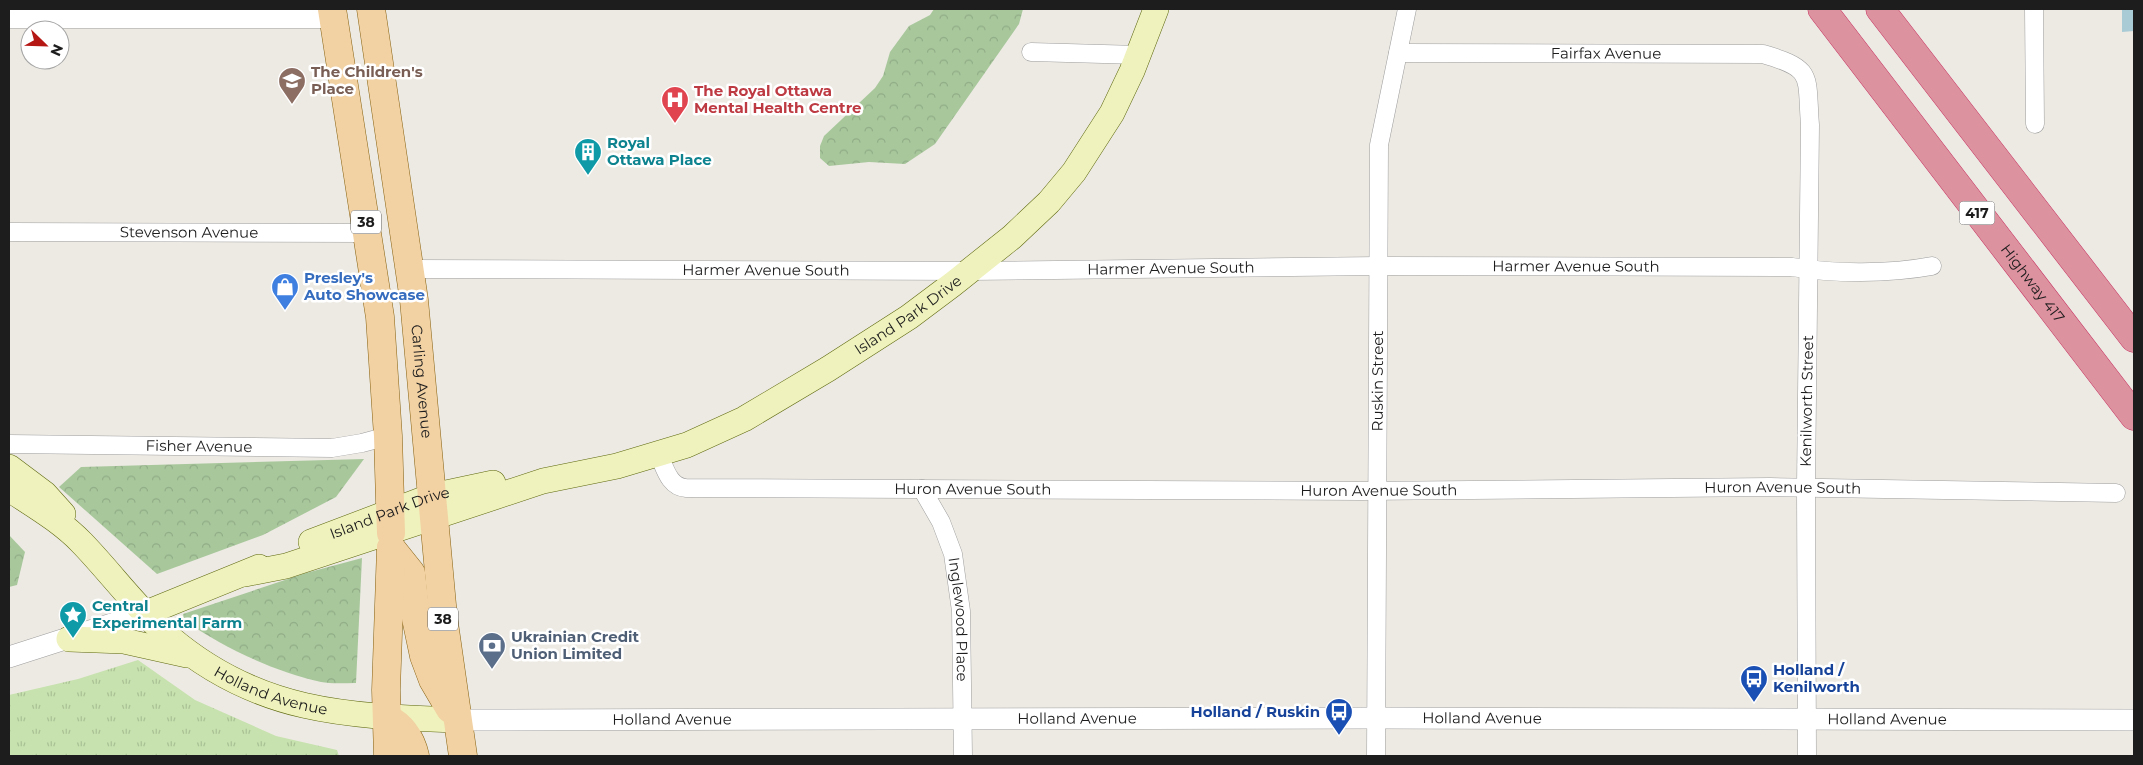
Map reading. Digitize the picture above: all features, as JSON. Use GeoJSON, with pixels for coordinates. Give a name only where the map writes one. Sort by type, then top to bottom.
{"type":"FeatureCollection","features":[{"type":"Feature","properties":{"kind":"highway","name":"Highway 417"},"geometry":{"type":"LineString","coordinates":[[1822,9],[2134,416]]}},
{"type":"Feature","properties":{"kind":"highway"},"geometry":{"type":"LineString","coordinates":[[1880,9],[2134,338]]}},
{"type":"Feature","properties":{"kind":"main road","name":"Carling Avenue"},"geometry":{"type":"LineString","coordinates":[[371,9],[418,332],[432,506],[457,720],[463,756]]}},
{"type":"Feature","properties":{"kind":"main road","name":"Island Park Drive"},"geometry":{"type":"LineString","coordinates":[[146,614],[245,574],[326,535],[391,531],[432,506],[507,481],[543,481],[659,455],[687,445],[737,422],[828,369],[908,317],[968,271],[1020,230],[1062,188],[1112,113],[1139,55],[1156,9]]}},
{"type":"Feature","properties":{"kind":"main road","name":"38"},"geometry":{"type":"LineString","coordinates":[[333,14],[380,317],[388,436],[391,531],[386,690],[388,756]]}},
{"type":"Feature","properties":{"kind":"main road"},"geometry":{"type":"LineString","coordinates":[[340,56],[377,51]]}},
{"type":"Feature","properties":{"kind":"main road","name":"Holland Avenue"},"geometry":{"type":"LineString","coordinates":[[9,467],[59,508],[80,541]]}},
{"type":"Feature","properties":{"kind":"main road","name":"Holland Avenue"},"geometry":{"type":"LineString","coordinates":[[9,488],[51,517],[80,541],[169,637],[195,657],[229,678],[286,701],[331,712],[387,718],[457,720]]}},
{"type":"Feature","properties":{"kind":"main road"},"geometry":{"type":"LineString","coordinates":[[391,531],[411,573],[416,618],[428,671],[457,720]]}},
{"type":"Feature","properties":{"kind":"main road"},"geometry":{"type":"LineString","coordinates":[[69,639],[124,641],[195,657]]}},
{"type":"Feature","properties":{"kind":"main road"},"geometry":{"type":"LineString","coordinates":[[387,718],[404,729],[416,756]]}},
{"type":"Feature","properties":{"kind":"street","name":"Ruskin Street"},"geometry":{"type":"LineString","coordinates":[[1376,756],[1378,690],[1376,491],[1379,145],[1408,9]]}},
{"type":"Feature","properties":{"kind":"street"},"geometry":{"type":"LineString","coordinates":[[2034,9],[2036,124]]}},
{"type":"Feature","properties":{"kind":"street"},"geometry":{"type":"LineString","coordinates":[[9,19],[333,14]]}},
{"type":"Feature","properties":{"kind":"street"},"geometry":{"type":"LineString","coordinates":[[1031,52],[1139,55]]}},
{"type":"Feature","properties":{"kind":"street","name":"Fairfax Avenue"},"geometry":{"type":"LineString","coordinates":[[1398,53],[1763,54],[1798,66],[1806,76]]}},
{"type":"Feature","properties":{"kind":"street","name":"Kenilworth Street"},"geometry":{"type":"LineString","coordinates":[[1806,76],[1810,125],[1806,487],[1807,756]]}},
{"type":"Feature","properties":{"kind":"street","name":"Stevenson Avenue"},"geometry":{"type":"LineString","coordinates":[[9,232],[368,233]]}},
{"type":"Feature","properties":{"kind":"street","name":"Harmer Avenue South"},"geometry":{"type":"LineString","coordinates":[[410,269],[968,271],[1379,266],[1792,267],[1808,270],[1915,269],[1932,266]]}},
{"type":"Feature","properties":{"kind":"street","name":"Fisher Avenue"},"geometry":{"type":"LineString","coordinates":[[9,444],[332,448],[388,436]]}},
{"type":"Feature","properties":{"kind":"street","name":"Huron Avenue South"},"geometry":{"type":"LineString","coordinates":[[659,455],[670,479],[680,488],[1376,491],[1806,487],[2116,493]]}},
{"type":"Feature","properties":{"kind":"street","name":"Inglewood Place"},"geometry":{"type":"LineString","coordinates":[[922,488],[940,522],[953,554],[961,611],[963,756]]}},
{"type":"Feature","properties":{"kind":"street"},"geometry":{"type":"LineString","coordinates":[[9,657],[146,614]]}},
{"type":"Feature","properties":{"kind":"street","name":"Holland Avenue"},"geometry":{"type":"LineString","coordinates":[[457,720],[1376,718],[2134,720]]}},
{"type":"Feature","properties":{"kind":"green space"},"geometry":{"type":"Polygon","coordinates":[[[934,9],[1023,9],[1019,24],[935,144],[905,164],[869,162],[829,166],[820,158],[820,146],[824,136],[875,88],[883,76],[890,52],[909,26],[930,15],[934,9]]]}},
{"type":"Feature","properties":{"kind":"green space"},"geometry":{"type":"Polygon","coordinates":[[[364,459],[336,497],[263,535],[157,574],[59,487],[81,467],[364,459]]]}},
{"type":"Feature","properties":{"kind":"green space"},"geometry":{"type":"Polygon","coordinates":[[[9,535],[25,552],[17,585],[9,587],[9,535]]]}},
{"type":"Feature","properties":{"kind":"green space"},"geometry":{"type":"Polygon","coordinates":[[[362,558],[356,683],[321,682],[285,672],[232,649],[184,620],[183,614],[306,573],[362,558]]]}},
{"type":"Feature","properties":{"kind":"green space"},"geometry":{"type":"Polygon","coordinates":[[[138,660],[195,700],[276,736],[337,750],[339,756],[9,756],[9,695],[78,679],[138,660]]]}},
{"type":"Feature","properties":{"kind":"water"},"geometry":{"type":"Polygon","coordinates":[[[2122,10],[2134,10],[2134,31],[2122,32],[2122,10]]]}},
{"type":"Feature","properties":{"kind":"place","name":"The Children's Place"},"geometry":{"type":"Point","coordinates":[292,105]}},
{"type":"Feature","properties":{"kind":"place","name":"The Royal Ottawa Mental Health Centre"},"geometry":{"type":"Point","coordinates":[675,124]}},
{"type":"Feature","properties":{"kind":"place","name":"Royal Ottawa Place"},"geometry":{"type":"Point","coordinates":[588,176]}},
{"type":"Feature","properties":{"kind":"place","name":"Presley's Auto Showcase"},"geometry":{"type":"Point","coordinates":[285,311]}},
{"type":"Feature","properties":{"kind":"place","name":"Central Experimental Farm"},"geometry":{"type":"Point","coordinates":[73,639]}},
{"type":"Feature","properties":{"kind":"place","name":"Ukrainian Credit Union Limited"},"geometry":{"type":"Point","coordinates":[492,670]}},
{"type":"Feature","properties":{"kind":"place","name":"Holland / Kenilworth"},"geometry":{"type":"Point","coordinates":[1754,703]}},
{"type":"Feature","properties":{"kind":"place","name":"Holland / Ruskin"},"geometry":{"type":"Point","coordinates":[1339,736]}}]}
